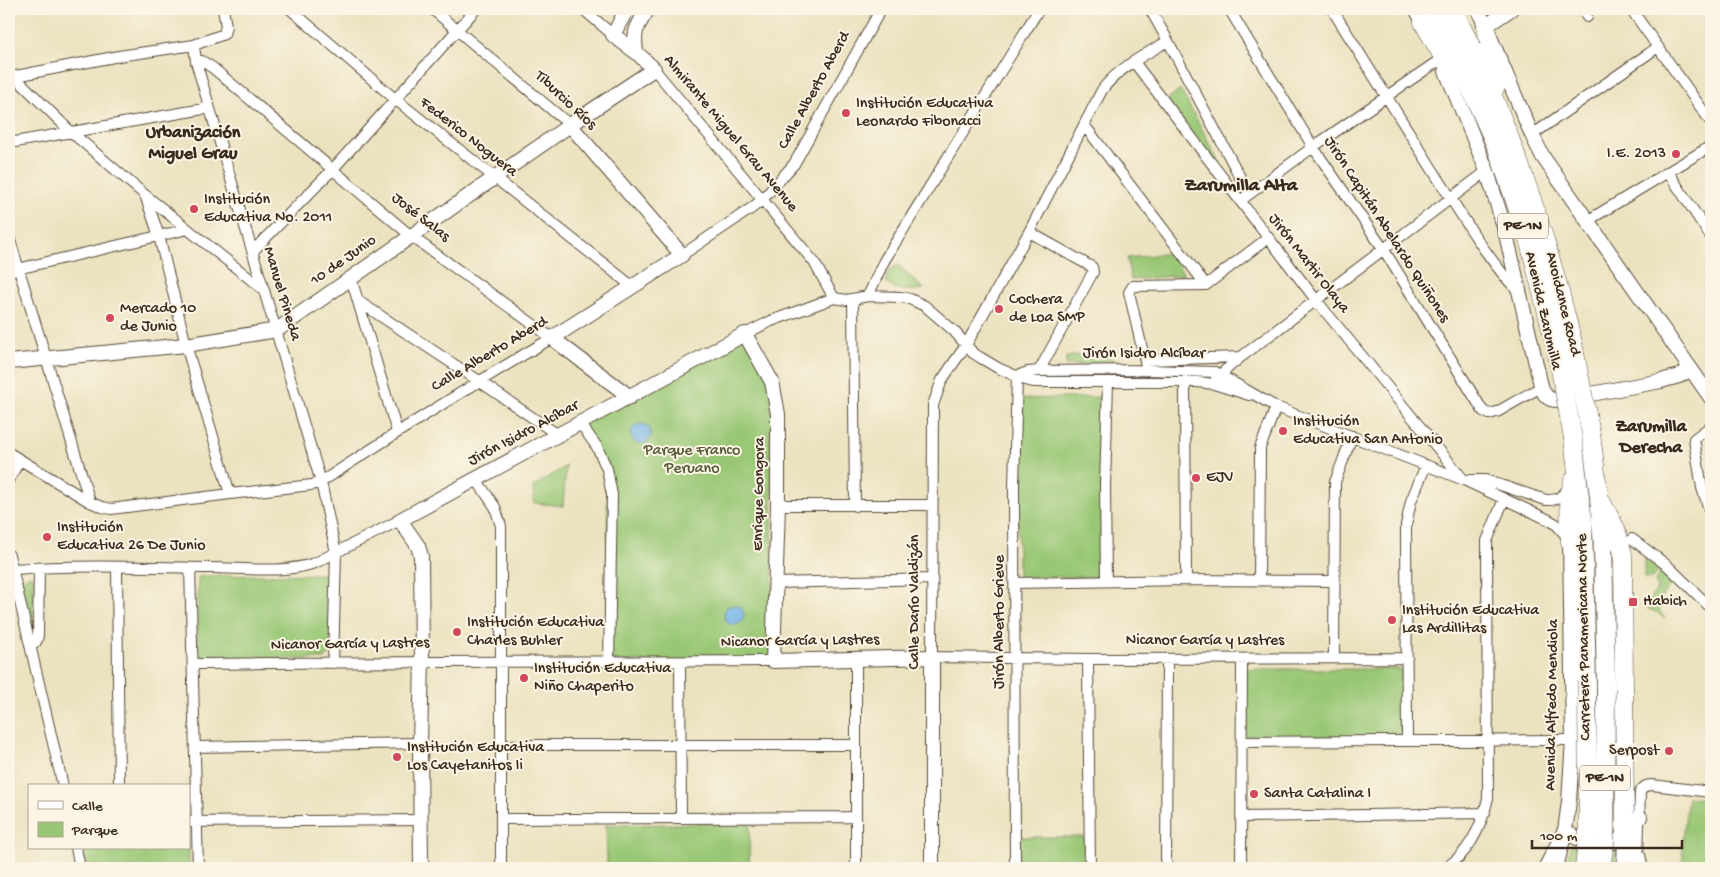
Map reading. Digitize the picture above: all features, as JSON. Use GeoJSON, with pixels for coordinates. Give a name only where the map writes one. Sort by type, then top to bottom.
{"type":"FeatureCollection","features":[{"type":"Feature","properties":{"kind":"highway","name":"Avoidance Road"},"geometry":{"type":"LineString","coordinates":[[1453,9],[1477,57],[1498,107],[1541,222],[1573,344],[1591,434],[1599,497]]}},
{"type":"Feature","properties":{"kind":"highway","name":"Avoidance Road"},"geometry":{"type":"LineString","coordinates":[[1425,13],[1462,91],[1480,107],[1497,148],[1529,242],[1556,348],[1573,438],[1575,475]]}},
{"type":"Feature","properties":{"kind":"highway"},"geometry":{"type":"LineString","coordinates":[[1486,26],[1493,62],[1498,107]]}},
{"type":"Feature","properties":{"kind":"highway"},"geometry":{"type":"LineString","coordinates":[[1570,542],[1568,497],[1575,475]]}},
{"type":"Feature","properties":{"kind":"highway","name":"Carretera Panamericana Norte"},"geometry":{"type":"LineString","coordinates":[[1575,475],[1583,523],[1587,681],[1588,831],[1584,868]]}},
{"type":"Feature","properties":{"kind":"highway"},"geometry":{"type":"LineString","coordinates":[[1599,497],[1616,529],[1623,554],[1626,836]]}},
{"type":"Feature","properties":{"kind":"highway","name":"Carretera Panamericana Norte"},"geometry":{"type":"LineString","coordinates":[[1599,497],[1603,546],[1606,688],[1604,843],[1601,868]]}},
{"type":"Feature","properties":{"kind":"main road"},"geometry":{"type":"LineString","coordinates":[[1546,868],[1566,831]]}},
{"type":"Feature","properties":{"kind":"main road"},"geometry":{"type":"LineString","coordinates":[[1626,836],[1639,863]]}},
{"type":"Feature","properties":{"kind":"street"},"geometry":{"type":"LineString","coordinates":[[12,76],[120,56],[194,45],[220,36],[226,31],[223,9]]}},
{"type":"Feature","properties":{"kind":"street","name":"Federico Noguera"},"geometry":{"type":"LineString","coordinates":[[290,9],[395,99],[632,286]]}},
{"type":"Feature","properties":{"kind":"street","name":"Tiburcio Ríos"},"geometry":{"type":"LineString","coordinates":[[432,9],[570,125],[682,254]]}},
{"type":"Feature","properties":{"kind":"street"},"geometry":{"type":"LineString","coordinates":[[253,251],[333,169],[476,9]]}},
{"type":"Feature","properties":{"kind":"street","name":"Almirante Miguel Grau Avenue"},"geometry":{"type":"LineString","coordinates":[[583,9],[654,69],[814,262],[834,298]]}},
{"type":"Feature","properties":{"kind":"street"},"geometry":{"type":"LineString","coordinates":[[613,35],[628,9]]}},
{"type":"Feature","properties":{"kind":"street"},"geometry":{"type":"LineString","coordinates":[[636,52],[634,37],[648,9]]}},
{"type":"Feature","properties":{"kind":"street","name":"Calle Alberto Aberd"},"geometry":{"type":"LineString","coordinates":[[9,453],[102,508],[119,509],[312,485],[321,482],[479,380],[552,338],[762,200],[800,157],[881,9]]}},
{"type":"Feature","properties":{"kind":"street"},"geometry":{"type":"LineString","coordinates":[[868,296],[884,261],[1039,9]]}},
{"type":"Feature","properties":{"kind":"street"},"geometry":{"type":"LineString","coordinates":[[1150,9],[1249,194]]}},
{"type":"Feature","properties":{"kind":"street","name":"Jirón Capitán Abelardo Quiñones"},"geometry":{"type":"LineString","coordinates":[[1229,9],[1314,147],[1384,250],[1482,410],[1490,414],[1497,412],[1541,387]]}},
{"type":"Feature","properties":{"kind":"street"},"geometry":{"type":"LineString","coordinates":[[1332,9],[1451,199],[1503,275],[1520,293]]}},
{"type":"Feature","properties":{"kind":"street"},"geometry":{"type":"LineString","coordinates":[[1478,9],[1532,136],[1543,157],[1711,398]]}},
{"type":"Feature","properties":{"kind":"street"},"geometry":{"type":"LineString","coordinates":[[1486,26],[1512,9]]}},
{"type":"Feature","properties":{"kind":"street"},"geometry":{"type":"LineString","coordinates":[[1631,9],[1711,122]]}},
{"type":"Feature","properties":{"kind":"street","name":"Avenida Zarumilla"},"geometry":{"type":"LineString","coordinates":[[1425,13],[1441,59],[1487,171],[1505,230],[1544,394],[1548,398],[1559,400],[1661,381],[1691,370]]}},
{"type":"Feature","properties":{"kind":"street","name":"Calle Darío Valdizán"},"geometry":{"type":"LineString","coordinates":[[932,868],[933,405],[942,380],[966,345],[1030,232],[1106,86],[1134,62],[1168,41]]}},
{"type":"Feature","properties":{"kind":"street","name":"Manuel Pineda"},"geometry":{"type":"LineString","coordinates":[[194,45],[196,62],[321,482],[336,553],[333,663]]}},
{"type":"Feature","properties":{"kind":"street"},"geometry":{"type":"LineString","coordinates":[[1532,136],[1658,46]]}},
{"type":"Feature","properties":{"kind":"street"},"geometry":{"type":"LineString","coordinates":[[1240,201],[1441,59]]}},
{"type":"Feature","properties":{"kind":"street","name":"José Salas"},"geometry":{"type":"LineString","coordinates":[[196,62],[202,61],[213,68],[411,236],[630,396]]}},
{"type":"Feature","properties":{"kind":"street","name":"Jirón Martir Olaya"},"geometry":{"type":"LineString","coordinates":[[1134,62],[1316,300],[1464,480]]}},
{"type":"Feature","properties":{"kind":"street","name":"10 de Junio"},"geometry":{"type":"LineString","coordinates":[[9,362],[186,345],[277,330],[570,125],[654,69]]}},
{"type":"Feature","properties":{"kind":"street"},"geometry":{"type":"LineString","coordinates":[[12,76],[71,132],[145,195],[264,290]]}},
{"type":"Feature","properties":{"kind":"street"},"geometry":{"type":"LineString","coordinates":[[9,143],[210,108]]}},
{"type":"Feature","properties":{"kind":"street"},"geometry":{"type":"LineString","coordinates":[[1085,126],[1206,285]]}},
{"type":"Feature","properties":{"kind":"street"},"geometry":{"type":"LineString","coordinates":[[1587,222],[1711,146]]}},
{"type":"Feature","properties":{"kind":"street"},"geometry":{"type":"LineString","coordinates":[[1210,383],[1241,357],[1487,171]]}},
{"type":"Feature","properties":{"kind":"street"},"geometry":{"type":"LineString","coordinates":[[1668,172],[1711,237]]}},
{"type":"Feature","properties":{"kind":"street"},"geometry":{"type":"LineString","coordinates":[[145,195],[159,236],[186,345],[230,494]]}},
{"type":"Feature","properties":{"kind":"street"},"geometry":{"type":"LineString","coordinates":[[13,270],[188,229]]}},
{"type":"Feature","properties":{"kind":"street"},"geometry":{"type":"LineString","coordinates":[[1030,232],[1092,267],[1093,272],[1039,371]]}},
{"type":"Feature","properties":{"kind":"street"},"geometry":{"type":"LineString","coordinates":[[9,238],[13,270],[46,357],[90,502]]}},
{"type":"Feature","properties":{"kind":"street"},"geometry":{"type":"LineString","coordinates":[[1241,357],[1147,365],[1129,292],[1133,286],[1206,285],[1268,238]]}},
{"type":"Feature","properties":{"kind":"street"},"geometry":{"type":"LineString","coordinates":[[350,278],[397,432]]}},
{"type":"Feature","properties":{"kind":"street","name":"Jirón Isidro Alcíbar"},"geometry":{"type":"LineString","coordinates":[[12,569],[117,567],[266,569],[302,567],[336,553],[400,520],[745,334],[771,321],[834,298],[853,299],[868,296],[910,299],[925,306],[954,331],[973,353],[998,368],[1025,380],[1035,382],[1210,383],[1264,400]]}},
{"type":"Feature","properties":{"kind":"street"},"geometry":{"type":"LineString","coordinates":[[853,299],[855,506]]}},
{"type":"Feature","properties":{"kind":"street"},"geometry":{"type":"LineString","coordinates":[[358,301],[479,380],[558,435]]}},
{"type":"Feature","properties":{"kind":"street","name":"Enrique Gongora"},"geometry":{"type":"LineString","coordinates":[[745,334],[772,382],[778,414],[778,506],[773,661]]}},
{"type":"Feature","properties":{"kind":"street","name":"Jirón Isidro Alcíbar"},"geometry":{"type":"LineString","coordinates":[[1017,376],[1039,371],[1147,365],[1209,371],[1220,374],[1276,407],[1464,480],[1556,524],[1564,531],[1570,542]]}},
{"type":"Feature","properties":{"kind":"street","name":"Jirón Alberto Grieve"},"geometry":{"type":"LineString","coordinates":[[1015,868],[1014,486],[1017,376]]}},
{"type":"Feature","properties":{"kind":"street"},"geometry":{"type":"LineString","coordinates":[[1106,581],[1108,382]]}},
{"type":"Feature","properties":{"kind":"street"},"geometry":{"type":"LineString","coordinates":[[1185,382],[1186,580]]}},
{"type":"Feature","properties":{"kind":"street"},"geometry":{"type":"LineString","coordinates":[[1259,580],[1260,448],[1276,407]]}},
{"type":"Feature","properties":{"kind":"street"},"geometry":{"type":"LineString","coordinates":[[580,423],[597,447],[608,469],[612,495],[609,662]]}},
{"type":"Feature","properties":{"kind":"street"},"geometry":{"type":"LineString","coordinates":[[1711,426],[1694,439],[1702,488],[1711,515]]}},
{"type":"Feature","properties":{"kind":"street"},"geometry":{"type":"LineString","coordinates":[[1334,658],[1335,482],[1352,436]]}},
{"type":"Feature","properties":{"kind":"street"},"geometry":{"type":"LineString","coordinates":[[9,479],[20,460]]}},
{"type":"Feature","properties":{"kind":"street"},"geometry":{"type":"LineString","coordinates":[[1407,740],[1406,525],[1410,501],[1426,465]]}},
{"type":"Feature","properties":{"kind":"street","name":"Jirón Isidro Alcíbar"},"geometry":{"type":"LineString","coordinates":[[1464,480],[1485,480],[1553,501],[1559,499],[1564,494],[1575,475]]}},
{"type":"Feature","properties":{"kind":"street"},"geometry":{"type":"LineString","coordinates":[[476,479],[495,507],[501,526],[501,868]]}},
{"type":"Feature","properties":{"kind":"street"},"geometry":{"type":"LineString","coordinates":[[1445,868],[1461,856],[1471,842],[1480,827],[1488,798],[1487,541],[1504,500]]}},
{"type":"Feature","properties":{"kind":"street"},"geometry":{"type":"LineString","coordinates":[[778,506],[932,505]]}},
{"type":"Feature","properties":{"kind":"street"},"geometry":{"type":"LineString","coordinates":[[400,520],[418,546],[421,556],[421,868]]}},
{"type":"Feature","properties":{"kind":"street"},"geometry":{"type":"LineString","coordinates":[[1632,539],[1668,566],[1711,608]]}},
{"type":"Feature","properties":{"kind":"street","name":"Avenida Alfredo Mendiola"},"geometry":{"type":"LineString","coordinates":[[1556,868],[1566,831],[1572,740],[1570,542]]}},
{"type":"Feature","properties":{"kind":"street"},"geometry":{"type":"LineString","coordinates":[[9,555],[63,784]]}},
{"type":"Feature","properties":{"kind":"street"},"geometry":{"type":"LineString","coordinates":[[117,567],[120,784]]}},
{"type":"Feature","properties":{"kind":"street"},"geometry":{"type":"LineString","coordinates":[[30,645],[36,642],[38,636],[39,568]]}},
{"type":"Feature","properties":{"kind":"street"},"geometry":{"type":"LineString","coordinates":[[190,568],[196,747],[192,822],[198,868]]}},
{"type":"Feature","properties":{"kind":"street"},"geometry":{"type":"LineString","coordinates":[[776,583],[932,579]]}},
{"type":"Feature","properties":{"kind":"street"},"geometry":{"type":"LineString","coordinates":[[1015,583],[1186,580],[1334,581]]}},
{"type":"Feature","properties":{"kind":"street","name":"Nicanor García y Lastres"},"geometry":{"type":"LineString","coordinates":[[193,664],[422,661],[502,663],[680,662],[932,657],[1088,659],[1407,658]]}},
{"type":"Feature","properties":{"kind":"street"},"geometry":{"type":"LineString","coordinates":[[856,658],[856,868]]}},
{"type":"Feature","properties":{"kind":"street"},"geometry":{"type":"LineString","coordinates":[[1088,659],[1090,868]]}},
{"type":"Feature","properties":{"kind":"street"},"geometry":{"type":"LineString","coordinates":[[1166,868],[1167,659]]}},
{"type":"Feature","properties":{"kind":"street"},"geometry":{"type":"LineString","coordinates":[[1241,868],[1242,659]]}},
{"type":"Feature","properties":{"kind":"street"},"geometry":{"type":"LineString","coordinates":[[680,662],[681,818]]}},
{"type":"Feature","properties":{"kind":"street"},"geometry":{"type":"LineString","coordinates":[[1242,742],[1572,740]]}},
{"type":"Feature","properties":{"kind":"street"},"geometry":{"type":"LineString","coordinates":[[196,747],[420,743]]}},
{"type":"Feature","properties":{"kind":"street"},"geometry":{"type":"LineString","coordinates":[[502,745],[856,745]]}},
{"type":"Feature","properties":{"kind":"street"},"geometry":{"type":"LineString","coordinates":[[1639,863],[1640,792],[1646,785],[1711,792]]}},
{"type":"Feature","properties":{"kind":"street"},"geometry":{"type":"LineString","coordinates":[[1242,817],[1485,813]]}},
{"type":"Feature","properties":{"kind":"street"},"geometry":{"type":"LineString","coordinates":[[1566,831],[1588,843],[1601,844],[1626,836],[1640,817]]}},
{"type":"Feature","properties":{"kind":"street"},"geometry":{"type":"LineString","coordinates":[[502,819],[856,818]]}},
{"type":"Feature","properties":{"kind":"street"},"geometry":{"type":"LineString","coordinates":[[192,822],[421,820]]}},
{"type":"Feature","properties":{"kind":"street"},"geometry":{"type":"LineString","coordinates":[[1624,868],[1626,836]]}},
{"type":"Feature","properties":{"kind":"street"},"geometry":{"type":"LineString","coordinates":[[76,850],[80,868]]}},
{"type":"Feature","properties":{"kind":"green space"},"geometry":{"type":"Polygon","coordinates":[[[1180,89],[1232,184],[1167,100],[1180,89]]]}},
{"type":"Feature","properties":{"kind":"green space"},"geometry":{"type":"Polygon","coordinates":[[[1171,253],[1184,275],[1131,280],[1127,258],[1171,253]]]}},
{"type":"Feature","properties":{"kind":"green space"},"geometry":{"type":"Polygon","coordinates":[[[898,265],[924,289],[900,290],[887,284],[886,277],[888,272],[898,265]]]}},
{"type":"Feature","properties":{"kind":"green space","name":"Parque Franco Peruano"},"geometry":{"type":"Polygon","coordinates":[[[745,334],[772,382],[773,661],[609,662],[607,469],[580,423],[745,334]]]}},
{"type":"Feature","properties":{"kind":"green space"},"geometry":{"type":"Polygon","coordinates":[[[1087,354],[1103,356],[1126,364],[1066,365],[1066,357],[1087,354]]]}},
{"type":"Feature","properties":{"kind":"green space"},"geometry":{"type":"Polygon","coordinates":[[[1208,375],[1211,378],[1031,378],[1030,376],[1208,375]]]}},
{"type":"Feature","properties":{"kind":"green space"},"geometry":{"type":"Polygon","coordinates":[[[1101,397],[1102,577],[1018,577],[1018,399],[1101,397]]]}},
{"type":"Feature","properties":{"kind":"green space"},"geometry":{"type":"Polygon","coordinates":[[[566,466],[563,506],[534,503],[533,487],[566,466]]]}},
{"type":"Feature","properties":{"kind":"green space"},"geometry":{"type":"Polygon","coordinates":[[[1644,558],[1659,569],[1652,578],[1644,578],[1644,558]]]}},
{"type":"Feature","properties":{"kind":"green space"},"geometry":{"type":"Polygon","coordinates":[[[1661,571],[1674,581],[1657,602],[1659,603],[1657,606],[1665,619],[1648,609],[1649,601],[1657,589],[1655,582],[1661,571]]]}},
{"type":"Feature","properties":{"kind":"green space"},"geometry":{"type":"Polygon","coordinates":[[[327,574],[331,577],[330,654],[324,659],[200,659],[197,656],[198,578],[202,576],[327,574]]]}},
{"type":"Feature","properties":{"kind":"green space"},"geometry":{"type":"Polygon","coordinates":[[[30,575],[34,577],[33,629],[21,581],[30,575]]]}},
{"type":"Feature","properties":{"kind":"green space"},"geometry":{"type":"Polygon","coordinates":[[[1245,669],[1401,669],[1401,737],[1246,736],[1245,669]]]}},
{"type":"Feature","properties":{"kind":"green space"},"geometry":{"type":"Polygon","coordinates":[[[1688,797],[1711,800],[1711,868],[1684,868],[1682,846],[1688,797]]]}},
{"type":"Feature","properties":{"kind":"green space"},"geometry":{"type":"Polygon","coordinates":[[[750,823],[749,868],[607,868],[606,825],[750,823]]]}},
{"type":"Feature","properties":{"kind":"green space"},"geometry":{"type":"Polygon","coordinates":[[[1019,837],[1084,837],[1084,868],[1019,868],[1019,837]]]}},
{"type":"Feature","properties":{"kind":"green space"},"geometry":{"type":"Polygon","coordinates":[[[1571,844],[1617,852],[1617,868],[1565,868],[1571,844]]]}},
{"type":"Feature","properties":{"kind":"green space"},"geometry":{"type":"Polygon","coordinates":[[[84,850],[189,850],[189,868],[88,868],[84,850]]]}},
{"type":"Feature","properties":{"kind":"water"},"geometry":{"type":"Polygon","coordinates":[[[641,424],[648,427],[651,434],[648,441],[641,444],[634,441],[631,434],[634,427],[641,424]]]}},
{"type":"Feature","properties":{"kind":"water"},"geometry":{"type":"Polygon","coordinates":[[[734,605],[741,608],[744,615],[741,622],[734,625],[727,622],[724,615],[727,608],[734,605]]]}},
{"type":"Feature","properties":{"kind":"place","name":"Institución Educativa Leonardo Fibonacci"},"geometry":{"type":"Point","coordinates":[846,113]}},
{"type":"Feature","properties":{"kind":"place","name":"I.E. 2013"},"geometry":{"type":"Point","coordinates":[1676,154]}},
{"type":"Feature","properties":{"kind":"place","name":"Institución Educativa No. 2011"},"geometry":{"type":"Point","coordinates":[194,209]}},
{"type":"Feature","properties":{"kind":"place","name":"Cochera de Loa SMP"},"geometry":{"type":"Point","coordinates":[999,309]}},
{"type":"Feature","properties":{"kind":"place","name":"Mercado 10 de Junio"},"geometry":{"type":"Point","coordinates":[110,318]}},
{"type":"Feature","properties":{"kind":"place","name":"Institución Educativa San Antonio"},"geometry":{"type":"Point","coordinates":[1283,431]}},
{"type":"Feature","properties":{"kind":"place","name":"EJV"},"geometry":{"type":"Point","coordinates":[1196,478]}},
{"type":"Feature","properties":{"kind":"place","name":"Institución Educativa 26 De Junio"},"geometry":{"type":"Point","coordinates":[47,537]}},
{"type":"Feature","properties":{"kind":"place","name":"Habich"},"geometry":{"type":"Point","coordinates":[1633,602]}},
{"type":"Feature","properties":{"kind":"place","name":"Institución Educativa Las Ardillitas"},"geometry":{"type":"Point","coordinates":[1392,620]}},
{"type":"Feature","properties":{"kind":"place","name":"Institución Educativa Charles Buhler"},"geometry":{"type":"Point","coordinates":[457,632]}},
{"type":"Feature","properties":{"kind":"place","name":"Institución Educativa Niño Chaperito"},"geometry":{"type":"Point","coordinates":[524,678]}},
{"type":"Feature","properties":{"kind":"place","name":"Serpost"},"geometry":{"type":"Point","coordinates":[1669,751]}},
{"type":"Feature","properties":{"kind":"place","name":"Institución Educativa Los Cayetanitos Ii"},"geometry":{"type":"Point","coordinates":[397,757]}},
{"type":"Feature","properties":{"kind":"place","name":"Santa Catalina I"},"geometry":{"type":"Point","coordinates":[1254,794]}},
{"type":"Feature","properties":{"kind":"district","name":"Urbanización Miguel Grau"},"geometry":{"type":"Point","coordinates":[193,143]}},
{"type":"Feature","properties":{"kind":"district","name":"Zarumilla Alta"},"geometry":{"type":"Point","coordinates":[1241,186]}},
{"type":"Feature","properties":{"kind":"district","name":"Zarumilla Derecha"},"geometry":{"type":"Point","coordinates":[1651,437]}}]}
